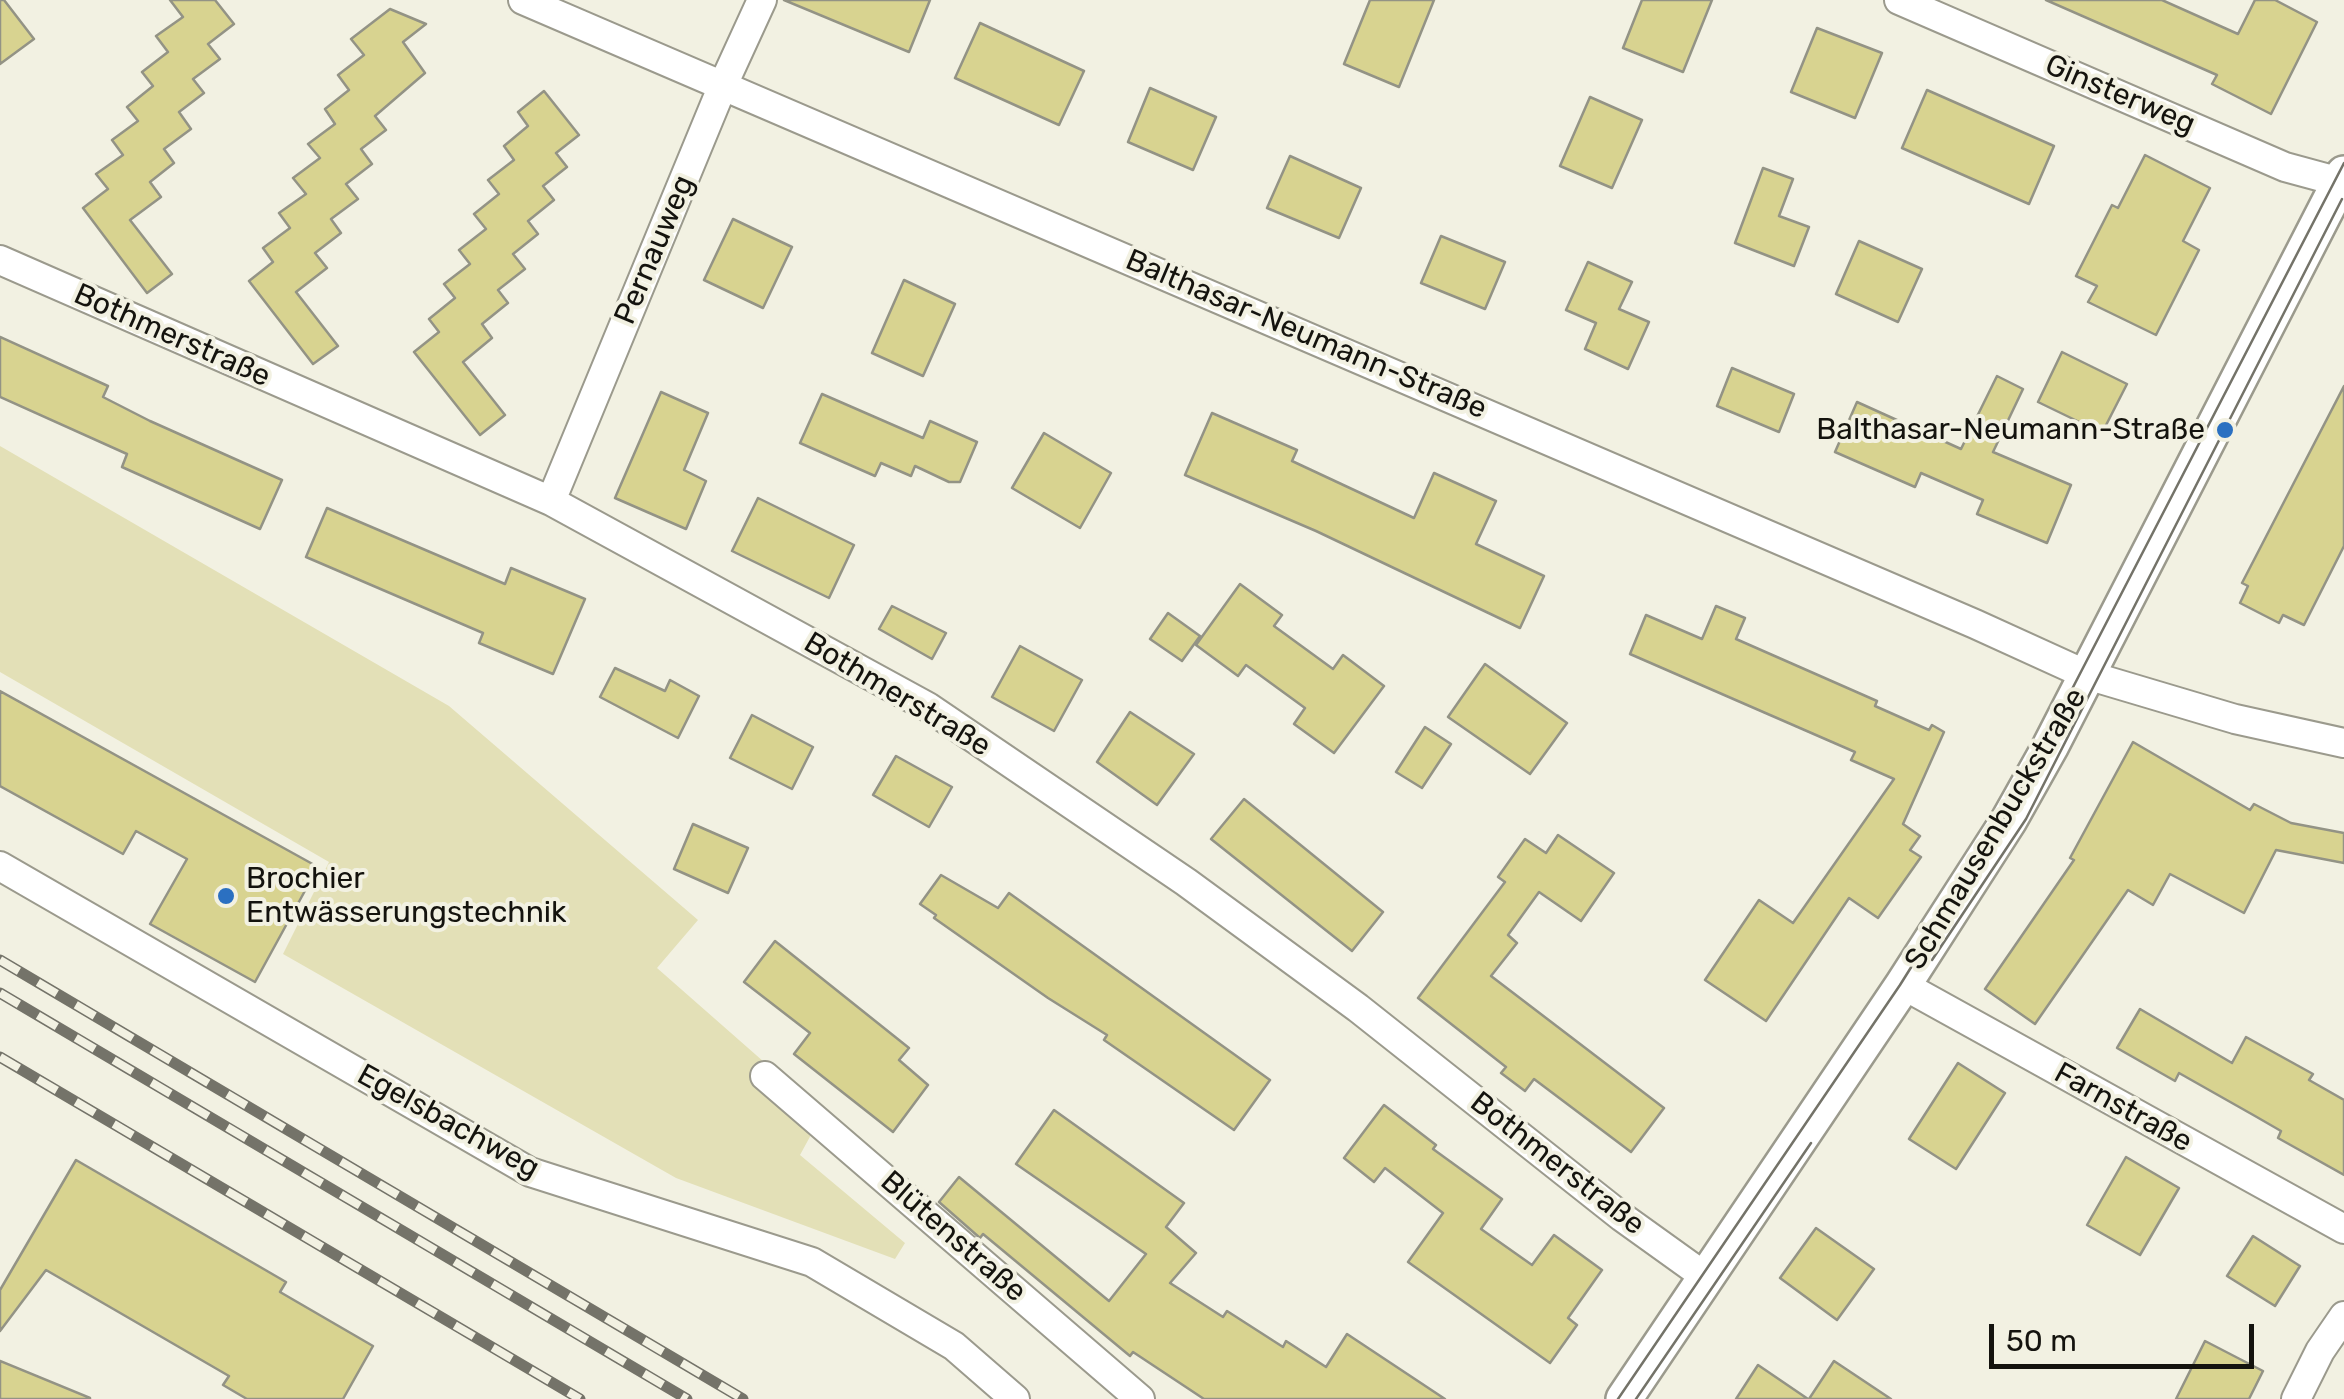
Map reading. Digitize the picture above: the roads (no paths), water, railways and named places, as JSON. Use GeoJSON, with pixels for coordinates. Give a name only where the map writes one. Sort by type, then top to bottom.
{"type":"FeatureCollection","features":[{"type":"Feature","properties":{"kind":"street","name":"Balthasar-Neumann-Straße"},"geometry":{"type":"LineString","coordinates":[[523,0],[2087,674],[2235,718],[2344,743]]}},
{"type":"Feature","properties":{"kind":"street","name":"Pernauweg"},"geometry":{"type":"LineString","coordinates":[[550,501],[723,84],[762,0]]}},
{"type":"Feature","properties":{"kind":"street","name":"Ginsterweg"},"geometry":{"type":"LineString","coordinates":[[1901,0],[2285,167],[2343,180]]}},
{"type":"Feature","properties":{"kind":"street","name":"Schmausenbuckstraße"},"geometry":{"type":"LineString","coordinates":[[1624,1399],[1903,985],[2009,820],[2343,180]]}},
{"type":"Feature","properties":{"kind":"street","name":"Bothmerstraße"},"geometry":{"type":"LineString","coordinates":[[0,260],[550,501],[928,707],[1186,882],[1372,1019],[1622,1217],[1707,1278]]}},
{"type":"Feature","properties":{"kind":"street","name":"Egelsbachweg"},"geometry":{"type":"LineString","coordinates":[[0,866],[530,1172],[812,1262],[954,1346],[1014,1399]]}},
{"type":"Feature","properties":{"kind":"street","name":"Farnstraße"},"geometry":{"type":"LineString","coordinates":[[1903,985],[2344,1229]]}},
{"type":"Feature","properties":{"kind":"street","name":"Blütenstraße"},"geometry":{"type":"LineString","coordinates":[[765,1076],[1140,1399]]}},
{"type":"Feature","properties":{"kind":"street"},"geometry":{"type":"LineString","coordinates":[[2296,1399],[2320,1350],[2344,1316]]}},
{"type":"Feature","properties":{"kind":"tram line"},"geometry":{"type":"LineString","coordinates":[[1618,1399],[1900,985],[2009,811],[2344,163]]}},
{"type":"Feature","properties":{"kind":"tram line"},"geometry":{"type":"LineString","coordinates":[[1932,960],[2026,819],[2342,199]]}},
{"type":"Feature","properties":{"kind":"tram line"},"geometry":{"type":"LineString","coordinates":[[1636,1399],[1811,1143]]}},
{"type":"Feature","properties":{"kind":"railway"},"geometry":{"type":"LineString","coordinates":[[0,960],[743,1399]]}},
{"type":"Feature","properties":{"kind":"railway"},"geometry":{"type":"LineString","coordinates":[[0,993],[687,1399]]}},
{"type":"Feature","properties":{"kind":"railway"},"geometry":{"type":"LineString","coordinates":[[0,1057],[580,1399]]}},
{"type":"Feature","properties":{"kind":"place","name":"Balthasar-Neumann-Straße"},"geometry":{"type":"Point","coordinates":[2225,430]}},
{"type":"Feature","properties":{"kind":"place","name":"Brochier Entwässerungstechnik"},"geometry":{"type":"Point","coordinates":[226,896]}}]}
